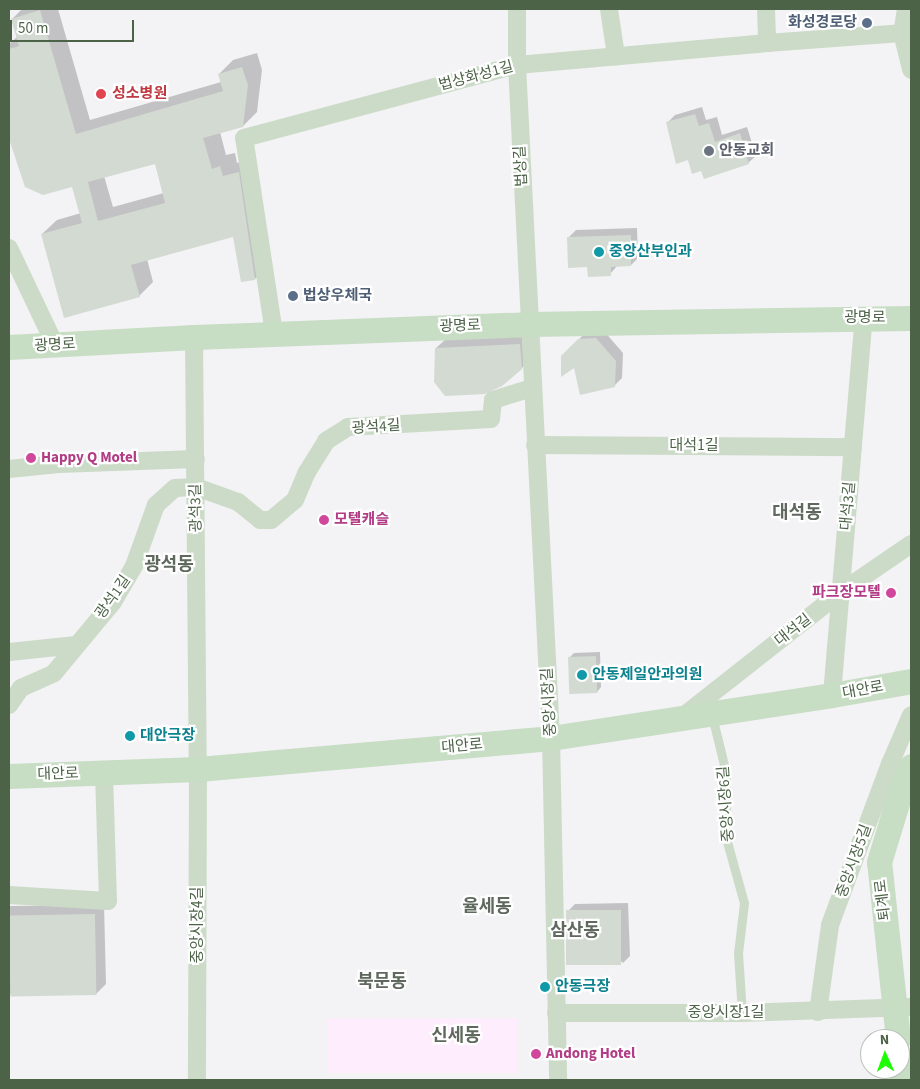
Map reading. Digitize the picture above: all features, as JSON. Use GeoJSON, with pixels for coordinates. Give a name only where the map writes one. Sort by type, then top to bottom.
{"type":"FeatureCollection","features":[{"type":"Feature","properties":{"kind":"street","name":"법상길"},"geometry":{"type":"LineString","coordinates":[[517,9],[517,65],[529,324]]}},
{"type":"Feature","properties":{"kind":"street"},"geometry":{"type":"LineString","coordinates":[[609,9],[616,56]]}},
{"type":"Feature","properties":{"kind":"street"},"geometry":{"type":"LineString","coordinates":[[766,9],[767,43]]}},
{"type":"Feature","properties":{"kind":"street"},"geometry":{"type":"LineString","coordinates":[[906,9],[911,70]]}},
{"type":"Feature","properties":{"kind":"street","name":"법상화성1길"},"geometry":{"type":"LineString","coordinates":[[274,334],[244,138],[517,65],[767,43],[907,34]]}},
{"type":"Feature","properties":{"kind":"street"},"geometry":{"type":"LineString","coordinates":[[9,248],[55,345]]}},
{"type":"Feature","properties":{"kind":"street","name":"광명로"},"geometry":{"type":"LineString","coordinates":[[9,347],[194,337],[529,324],[864,317],[907,320]]}},
{"type":"Feature","properties":{"kind":"street","name":"대석3길"},"geometry":{"type":"LineString","coordinates":[[832,695],[864,317]]}},
{"type":"Feature","properties":{"kind":"street","name":"중앙시장길"},"geometry":{"type":"LineString","coordinates":[[529,324],[551,738],[558,1080]]}},
{"type":"Feature","properties":{"kind":"street","name":"광석3길"},"geometry":{"type":"LineString","coordinates":[[194,337],[198,769]]}},
{"type":"Feature","properties":{"kind":"street","name":"광석4길"},"geometry":{"type":"LineString","coordinates":[[196,487],[238,502],[260,520],[271,520],[295,500],[307,472],[326,442],[348,427],[491,419],[492,400],[532,388]]}},
{"type":"Feature","properties":{"kind":"street","name":"대석1길"},"geometry":{"type":"LineString","coordinates":[[535,445],[853,447]]}},
{"type":"Feature","properties":{"kind":"street"},"geometry":{"type":"LineString","coordinates":[[9,469],[59,464],[196,459]]}},
{"type":"Feature","properties":{"kind":"street","name":"광석1길"},"geometry":{"type":"LineString","coordinates":[[9,705],[21,688],[54,673],[113,602],[134,566],[156,505],[175,488],[196,487]]}},
{"type":"Feature","properties":{"kind":"street","name":"대석길"},"geometry":{"type":"LineString","coordinates":[[678,720],[841,592],[911,544]]}},
{"type":"Feature","properties":{"kind":"street"},"geometry":{"type":"LineString","coordinates":[[9,652],[77,644]]}},
{"type":"Feature","properties":{"kind":"street","name":"대안로"},"geometry":{"type":"LineString","coordinates":[[9,776],[198,769],[551,738],[678,720],[911,681]]}},
{"type":"Feature","properties":{"kind":"street","name":"중앙시장5길"},"geometry":{"type":"LineString","coordinates":[[818,1012],[830,925],[890,764],[911,716]]}},
{"type":"Feature","properties":{"kind":"street","name":"퇴계로"},"geometry":{"type":"LineString","coordinates":[[900,1029],[904,1007],[879,862],[901,790],[911,766]]}},
{"type":"Feature","properties":{"kind":"street","name":"중앙시장4길"},"geometry":{"type":"LineString","coordinates":[[197,1080],[198,769]]}},
{"type":"Feature","properties":{"kind":"street"},"geometry":{"type":"LineString","coordinates":[[9,895],[108,901],[104,772]]}},
{"type":"Feature","properties":{"kind":"street","name":"중앙시장1길"},"geometry":{"type":"LineString","coordinates":[[556,1013],[818,1012],[904,1007]]}},
{"type":"Feature","properties":{"kind":"lane","name":"중앙시장6길"},"geometry":{"type":"LineString","coordinates":[[711,713],[726,773],[726,838],[744,903],[738,953],[742,1013]]}},
{"type":"Feature","properties":{"kind":"shaded area"},"geometry":{"type":"Polygon","coordinates":[[[328,1018],[517,1018],[517,1073],[328,1073],[328,1018]]]}},
{"type":"Feature","properties":{"kind":"building","name":"성소병원"},"geometry":{"type":"Polygon","coordinates":[[[40,10],[76,134],[223,91],[218,74],[242,67],[248,85],[243,127],[203,138],[212,169],[220,166],[223,176],[239,172],[255,280],[241,282],[233,237],[131,265],[140,297],[64,318],[41,234],[82,223],[72,187],[43,195],[25,187],[9,139],[9,49],[19,46],[11,19],[40,10]],[[155,164],[88,182],[98,221],[165,203],[155,164]]]}},
{"type":"Feature","properties":{"kind":"building","name":"안동교회"},"geometry":{"type":"Polygon","coordinates":[[[695,114],[699,126],[709,123],[715,142],[740,133],[749,164],[704,179],[701,171],[692,174],[688,160],[676,164],[666,122],[695,114]]]}},
{"type":"Feature","properties":{"kind":"building","name":"중앙산부인과"},"geometry":{"type":"Polygon","coordinates":[[[631,235],[631,266],[611,267],[611,276],[588,277],[587,267],[568,268],[567,237],[631,235]]]}},
{"type":"Feature","properties":{"kind":"building"},"geometry":{"type":"Polygon","coordinates":[[[596,338],[616,361],[615,387],[580,395],[574,368],[561,377],[561,356],[578,339],[596,338]]]}},
{"type":"Feature","properties":{"kind":"building"},"geometry":{"type":"Polygon","coordinates":[[[520,344],[522,369],[502,386],[485,394],[445,396],[434,382],[435,348],[520,344]]]}},
{"type":"Feature","properties":{"kind":"building","name":"안동제일안과의원"},"geometry":{"type":"Polygon","coordinates":[[[596,656],[597,693],[569,694],[568,657],[596,656]]]}},
{"type":"Feature","properties":{"kind":"building"},"geometry":{"type":"Polygon","coordinates":[[[566,910],[621,910],[621,965],[566,965],[566,910]]]}},
{"type":"Feature","properties":{"kind":"building"},"geometry":{"type":"Polygon","coordinates":[[[95,914],[96,995],[10,996],[9,916],[95,914]]]}},
{"type":"Feature","properties":{"kind":"place","name":"화성경로당"},"geometry":{"type":"Point","coordinates":[867,23]}},
{"type":"Feature","properties":{"kind":"place","name":"성소병원"},"geometry":{"type":"Point","coordinates":[101,94]}},
{"type":"Feature","properties":{"kind":"place","name":"안동교회"},"geometry":{"type":"Point","coordinates":[709,151]}},
{"type":"Feature","properties":{"kind":"place","name":"중앙산부인과"},"geometry":{"type":"Point","coordinates":[599,252]}},
{"type":"Feature","properties":{"kind":"place","name":"법상우체국"},"geometry":{"type":"Point","coordinates":[293,296]}},
{"type":"Feature","properties":{"kind":"place","name":"Happy Q Motel"},"geometry":{"type":"Point","coordinates":[31,458]}},
{"type":"Feature","properties":{"kind":"place","name":"모텔캐슬"},"geometry":{"type":"Point","coordinates":[324,520]}},
{"type":"Feature","properties":{"kind":"place","name":"파크장모텔"},"geometry":{"type":"Point","coordinates":[891,593]}},
{"type":"Feature","properties":{"kind":"place","name":"안동제일안과의원"},"geometry":{"type":"Point","coordinates":[582,675]}},
{"type":"Feature","properties":{"kind":"place","name":"대안극장"},"geometry":{"type":"Point","coordinates":[130,736]}},
{"type":"Feature","properties":{"kind":"place","name":"안동극장"},"geometry":{"type":"Point","coordinates":[545,987]}},
{"type":"Feature","properties":{"kind":"place","name":"Andong Hotel"},"geometry":{"type":"Point","coordinates":[536,1054]}},
{"type":"Feature","properties":{"kind":"district","name":"대석동"},"geometry":{"type":"Point","coordinates":[797,513]}},
{"type":"Feature","properties":{"kind":"district","name":"광석동"},"geometry":{"type":"Point","coordinates":[169,565]}},
{"type":"Feature","properties":{"kind":"district","name":"율세동"},"geometry":{"type":"Point","coordinates":[487,907]}},
{"type":"Feature","properties":{"kind":"district","name":"삼산동"},"geometry":{"type":"Point","coordinates":[575,931]}},
{"type":"Feature","properties":{"kind":"district","name":"북문동"},"geometry":{"type":"Point","coordinates":[382,982]}},
{"type":"Feature","properties":{"kind":"district","name":"신세동"},"geometry":{"type":"Point","coordinates":[456,1036]}}]}
